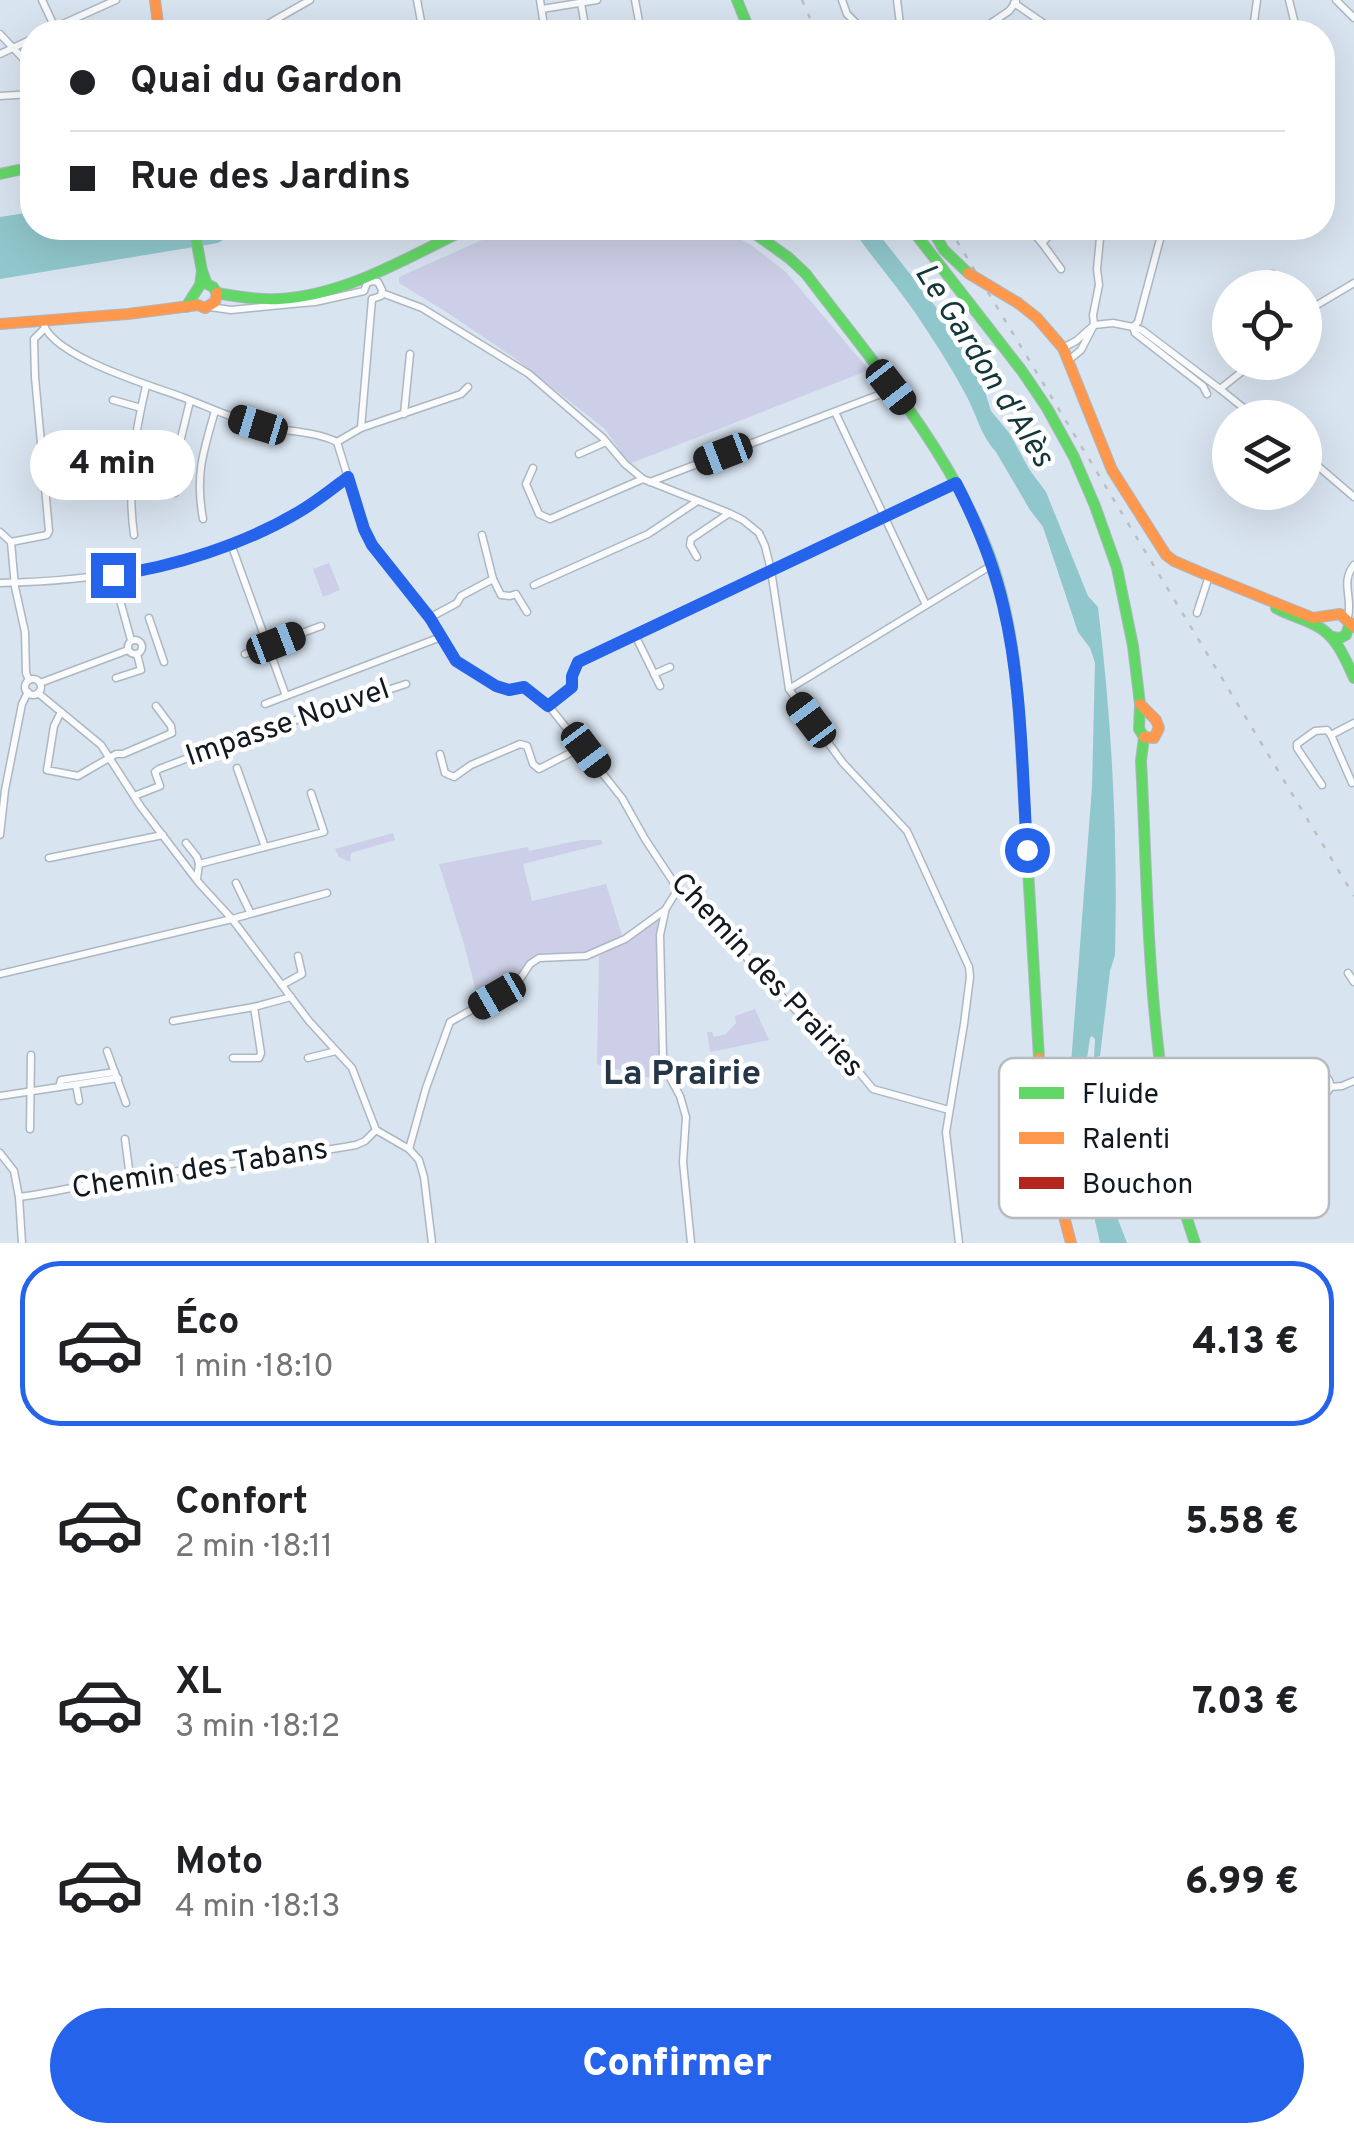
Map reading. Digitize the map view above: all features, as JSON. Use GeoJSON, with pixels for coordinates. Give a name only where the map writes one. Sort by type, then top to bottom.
{"type":"FeatureCollection","features":[{"type":"Feature","properties":{"kind":"main road"},"geometry":{"type":"LineString","coordinates":[[196,240],[203,284]]}},
{"type":"Feature","properties":{"kind":"main road"},"geometry":{"type":"LineString","coordinates":[[0,324],[44,325],[136,314],[231,296],[303,295],[340,287],[442,240]]}},
{"type":"Feature","properties":{"kind":"main road"},"geometry":{"type":"LineString","coordinates":[[764,240],[806,274],[926,433],[956,483],[992,565],[1004,605],[1017,686],[1041,1058]]}},
{"type":"Feature","properties":{"kind":"main road"},"geometry":{"type":"LineString","coordinates":[[923,240],[1022,370],[1080,469],[1119,578],[1145,719]]}},
{"type":"Feature","properties":{"kind":"main road"},"geometry":{"type":"LineString","coordinates":[[938,240],[968,272],[1037,318],[1063,348],[1112,470],[1157,543],[1174,561],[1269,602],[1342,627],[1342,652],[1354,678]]}},
{"type":"Feature","properties":{"kind":"main road"},"geometry":{"type":"LineString","coordinates":[[203,284],[213,286],[207,302],[194,290],[203,284]]}},
{"type":"Feature","properties":{"kind":"main road"},"geometry":{"type":"LineString","coordinates":[[1145,719],[1159,722],[1159,733],[1151,738],[1144,737],[1138,729],[1145,719]]}},
{"type":"Feature","properties":{"kind":"main road"},"geometry":{"type":"LineString","coordinates":[[1144,737],[1140,762],[1159,1058]]}},
{"type":"Feature","properties":{"kind":"main road"},"geometry":{"type":"LineString","coordinates":[[1064,1218],[1071,1243]]}},
{"type":"Feature","properties":{"kind":"main road"},"geometry":{"type":"LineString","coordinates":[[1188,1218],[1197,1243]]}},
{"type":"Feature","properties":{"kind":"main road"},"geometry":{"type":"LineString","coordinates":[[1190,1218],[1197,1243]]}},
{"type":"Feature","properties":{"kind":"street"},"geometry":{"type":"LineString","coordinates":[[76,20],[116,0]]}},
{"type":"Feature","properties":{"kind":"street"},"geometry":{"type":"LineString","coordinates":[[273,20],[310,0]]}},
{"type":"Feature","properties":{"kind":"street"},"geometry":{"type":"LineString","coordinates":[[541,4],[597,0]]}},
{"type":"Feature","properties":{"kind":"street"},"geometry":{"type":"LineString","coordinates":[[1336,0],[1354,18]]}},
{"type":"Feature","properties":{"kind":"street"},"geometry":{"type":"LineString","coordinates":[[581,2],[584,20]]}},
{"type":"Feature","properties":{"kind":"street"},"geometry":{"type":"LineString","coordinates":[[995,20],[1016,2],[1040,20]]}},
{"type":"Feature","properties":{"kind":"street"},"geometry":{"type":"LineString","coordinates":[[0,34],[20,55]]}},
{"type":"Feature","properties":{"kind":"street"},"geometry":{"type":"LineString","coordinates":[[0,54],[20,45]]}},
{"type":"Feature","properties":{"kind":"street"},"geometry":{"type":"LineString","coordinates":[[1039,240],[1061,269]]}},
{"type":"Feature","properties":{"kind":"street"},"geometry":{"type":"LineString","coordinates":[[1042,243],[1045,240]]}},
{"type":"Feature","properties":{"kind":"street"},"geometry":{"type":"LineString","coordinates":[[1070,360],[1094,325],[1100,285],[1100,240]]}},
{"type":"Feature","properties":{"kind":"street"},"geometry":{"type":"LineString","coordinates":[[1133,326],[1138,322],[1160,240]]}},
{"type":"Feature","properties":{"kind":"street"},"geometry":{"type":"LineString","coordinates":[[376,281],[382,293],[372,299],[364,291],[367,283],[376,281]]}},
{"type":"Feature","properties":{"kind":"street"},"geometry":{"type":"LineString","coordinates":[[1322,302],[1354,283]]}},
{"type":"Feature","properties":{"kind":"street"},"geometry":{"type":"LineString","coordinates":[[207,302],[231,310],[315,302],[364,291]]}},
{"type":"Feature","properties":{"kind":"street"},"geometry":{"type":"LineString","coordinates":[[382,293],[422,308],[529,374],[646,481],[729,513],[759,533],[766,546],[789,689],[843,763],[907,832],[969,967],[946,1132],[959,1243]]}},
{"type":"Feature","properties":{"kind":"street"},"geometry":{"type":"LineString","coordinates":[[361,428],[372,299]]}},
{"type":"Feature","properties":{"kind":"street"},"geometry":{"type":"LineString","coordinates":[[44,325],[48,335],[78,355],[146,386],[274,429],[321,434],[337,442],[361,428],[462,394],[468,387]]}},
{"type":"Feature","properties":{"kind":"street"},"geometry":{"type":"LineString","coordinates":[[10,542],[46,536],[50,531],[35,378],[34,338],[44,325]]}},
{"type":"Feature","properties":{"kind":"street"},"geometry":{"type":"LineString","coordinates":[[1063,348],[1094,325],[1133,326],[1233,400]]}},
{"type":"Feature","properties":{"kind":"street"},"geometry":{"type":"LineString","coordinates":[[1133,326],[1136,333],[1203,386],[1207,394]]}},
{"type":"Feature","properties":{"kind":"street"},"geometry":{"type":"LineString","coordinates":[[404,414],[410,354]]}},
{"type":"Feature","properties":{"kind":"street"},"geometry":{"type":"LineString","coordinates":[[1220,390],[1232,380]]}},
{"type":"Feature","properties":{"kind":"street"},"geometry":{"type":"LineString","coordinates":[[134,534],[129,499],[136,430],[146,386]]}},
{"type":"Feature","properties":{"kind":"street"},"geometry":{"type":"LineString","coordinates":[[533,468],[526,484],[539,514],[550,519],[835,412],[891,387]]}},
{"type":"Feature","properties":{"kind":"street"},"geometry":{"type":"LineString","coordinates":[[113,400],[141,408]]}},
{"type":"Feature","properties":{"kind":"street"},"geometry":{"type":"LineString","coordinates":[[175,493],[175,463],[190,401]]}},
{"type":"Feature","properties":{"kind":"street"},"geometry":{"type":"LineString","coordinates":[[202,520],[199,466],[215,411]]}},
{"type":"Feature","properties":{"kind":"street"},"geometry":{"type":"LineString","coordinates":[[835,412],[926,604]]}},
{"type":"Feature","properties":{"kind":"street","name":"Chemin des Prairies"},"geometry":{"type":"LineString","coordinates":[[337,442],[372,545],[430,618],[456,661],[496,686],[509,690],[524,687],[548,706],[622,798],[678,889],[725,932],[807,1022],[826,1032],[873,1089],[949,1110]]}},
{"type":"Feature","properties":{"kind":"street"},"geometry":{"type":"LineString","coordinates":[[579,454],[606,442]]}},
{"type":"Feature","properties":{"kind":"street"},"geometry":{"type":"LineString","coordinates":[[1322,470],[1354,497]]}},
{"type":"Feature","properties":{"kind":"street"},"geometry":{"type":"LineString","coordinates":[[0,582],[113,575],[184,559],[248,538],[299,512],[348,477]]}},
{"type":"Feature","properties":{"kind":"street"},"geometry":{"type":"LineString","coordinates":[[548,706],[572,687],[578,662],[956,483]]}},
{"type":"Feature","properties":{"kind":"street"},"geometry":{"type":"LineString","coordinates":[[534,585],[648,534],[696,502]]}},
{"type":"Feature","properties":{"kind":"street"},"geometry":{"type":"LineString","coordinates":[[697,557],[691,539],[729,513]]}},
{"type":"Feature","properties":{"kind":"street"},"geometry":{"type":"LineString","coordinates":[[0,532],[10,542],[26,632],[27,687],[5,790],[0,834]]}},
{"type":"Feature","properties":{"kind":"street"},"geometry":{"type":"LineString","coordinates":[[482,534],[501,595],[516,594],[527,612]]}},
{"type":"Feature","properties":{"kind":"street"},"geometry":{"type":"LineString","coordinates":[[231,544],[286,696]]}},
{"type":"Feature","properties":{"kind":"street"},"geometry":{"type":"LineString","coordinates":[[789,689],[992,565]]}},
{"type":"Feature","properties":{"kind":"street"},"geometry":{"type":"LineString","coordinates":[[1342,627],[1350,602],[1346,580],[1354,565]]}},
{"type":"Feature","properties":{"kind":"street"},"geometry":{"type":"LineString","coordinates":[[113,575],[132,640]]}},
{"type":"Feature","properties":{"kind":"street"},"geometry":{"type":"LineString","coordinates":[[1196,613],[1209,576]]}},
{"type":"Feature","properties":{"kind":"street"},"geometry":{"type":"LineString","coordinates":[[430,618],[493,579]]}},
{"type":"Feature","properties":{"kind":"street"},"geometry":{"type":"LineString","coordinates":[[150,618],[164,662]]}},
{"type":"Feature","properties":{"kind":"street"},"geometry":{"type":"LineString","coordinates":[[245,654],[321,626]]}},
{"type":"Feature","properties":{"kind":"street"},"geometry":{"type":"LineString","coordinates":[[635,635],[660,686]]}},
{"type":"Feature","properties":{"kind":"street"},"geometry":{"type":"LineString","coordinates":[[265,704],[441,637]]}},
{"type":"Feature","properties":{"kind":"street"},"geometry":{"type":"LineString","coordinates":[[132,640],[142,645]]}},
{"type":"Feature","properties":{"kind":"street"},"geometry":{"type":"LineString","coordinates":[[128,650],[132,640]]}},
{"type":"Feature","properties":{"kind":"street"},"geometry":{"type":"LineString","coordinates":[[142,645],[156,640]]}},
{"type":"Feature","properties":{"kind":"street"},"geometry":{"type":"LineString","coordinates":[[128,650],[137,654],[142,645]]}},
{"type":"Feature","properties":{"kind":"street"},"geometry":{"type":"LineString","coordinates":[[40,683],[128,650]]}},
{"type":"Feature","properties":{"kind":"street"},"geometry":{"type":"LineString","coordinates":[[116,678],[141,670],[137,654]]}},
{"type":"Feature","properties":{"kind":"street"},"geometry":{"type":"LineString","coordinates":[[654,674],[670,667]]}},
{"type":"Feature","properties":{"kind":"street"},"geometry":{"type":"LineString","coordinates":[[27,687],[34,679],[40,683]]}},
{"type":"Feature","properties":{"kind":"street"},"geometry":{"type":"LineString","coordinates":[[38,693],[40,683]]}},
{"type":"Feature","properties":{"kind":"street","name":"Impasse Nouvel"},"geometry":{"type":"LineString","coordinates":[[134,796],[160,786],[155,772],[159,769],[406,684]]}},
{"type":"Feature","properties":{"kind":"street"},"geometry":{"type":"LineString","coordinates":[[27,687],[91,735],[197,880],[352,1068],[376,1130],[409,1148],[422,1168],[432,1243]]}},
{"type":"Feature","properties":{"kind":"street"},"geometry":{"type":"LineString","coordinates":[[61,712],[54,726],[47,770],[78,776],[109,758],[172,733],[172,726],[156,706]]}},
{"type":"Feature","properties":{"kind":"street"},"geometry":{"type":"LineString","coordinates":[[1331,735],[1354,722]]}},
{"type":"Feature","properties":{"kind":"street"},"geometry":{"type":"LineString","coordinates":[[1322,786],[1297,748],[1315,731],[1327,730],[1331,735],[1352,783]]}},
{"type":"Feature","properties":{"kind":"street"},"geometry":{"type":"LineString","coordinates":[[440,754],[445,774],[454,777],[471,765],[520,744],[527,746],[532,764],[539,769],[582,747]]}},
{"type":"Feature","properties":{"kind":"street"},"geometry":{"type":"LineString","coordinates":[[237,768],[265,847]]}},
{"type":"Feature","properties":{"kind":"street"},"geometry":{"type":"LineString","coordinates":[[199,864],[324,832],[312,794]]}},
{"type":"Feature","properties":{"kind":"street"},"geometry":{"type":"LineString","coordinates":[[49,858],[163,835]]}},
{"type":"Feature","properties":{"kind":"street"},"geometry":{"type":"LineString","coordinates":[[186,842],[198,857],[197,880]]}},
{"type":"Feature","properties":{"kind":"street"},"geometry":{"type":"LineString","coordinates":[[236,883],[250,912]]}},
{"type":"Feature","properties":{"kind":"street"},"geometry":{"type":"LineString","coordinates":[[678,889],[665,910],[660,935],[663,1056],[686,1116],[683,1162],[691,1243]]}},
{"type":"Feature","properties":{"kind":"street"},"geometry":{"type":"LineString","coordinates":[[0,974],[326,893]]}},
{"type":"Feature","properties":{"kind":"street"},"geometry":{"type":"LineString","coordinates":[[409,1148],[450,1022],[516,985],[539,958],[598,953],[665,910]]}},
{"type":"Feature","properties":{"kind":"street"},"geometry":{"type":"LineString","coordinates":[[282,986],[302,974],[298,956]]}},
{"type":"Feature","properties":{"kind":"street"},"geometry":{"type":"LineString","coordinates":[[1348,972],[1354,982]]}},
{"type":"Feature","properties":{"kind":"street"},"geometry":{"type":"LineString","coordinates":[[173,1021],[291,997]]}},
{"type":"Feature","properties":{"kind":"street"},"geometry":{"type":"LineString","coordinates":[[233,1058],[259,1058],[254,1007]]}},
{"type":"Feature","properties":{"kind":"street"},"geometry":{"type":"LineString","coordinates":[[107,1051],[126,1103]]}},
{"type":"Feature","properties":{"kind":"street"},"geometry":{"type":"LineString","coordinates":[[308,1058],[337,1051]]}},
{"type":"Feature","properties":{"kind":"street"},"geometry":{"type":"LineString","coordinates":[[30,1130],[31,1055]]}},
{"type":"Feature","properties":{"kind":"street"},"geometry":{"type":"LineString","coordinates":[[0,1096],[116,1075]]}},
{"type":"Feature","properties":{"kind":"street"},"geometry":{"type":"LineString","coordinates":[[59,1087],[61,1080],[116,1075]]}},
{"type":"Feature","properties":{"kind":"street"},"geometry":{"type":"LineString","coordinates":[[1330,1086],[1354,1081]]}},
{"type":"Feature","properties":{"kind":"street"},"geometry":{"type":"LineString","coordinates":[[76,1085],[79,1101]]}},
{"type":"Feature","properties":{"kind":"street","name":"Chemin des Tabans"},"geometry":{"type":"LineString","coordinates":[[19,1197],[356,1145],[376,1130]]}},
{"type":"Feature","properties":{"kind":"street"},"geometry":{"type":"LineString","coordinates":[[126,1139],[130,1177]]}},
{"type":"Feature","properties":{"kind":"street"},"geometry":{"type":"LineString","coordinates":[[0,1152],[14,1171],[22,1243]]}},
{"type":"Feature","properties":{"kind":"shaded area"},"geometry":{"type":"Polygon","coordinates":[[[20,214],[20,240],[223,240],[0,279],[0,217],[20,214]]]}},
{"type":"Feature","properties":{"kind":"shaded area"},"geometry":{"type":"Polygon","coordinates":[[[482,240],[742,240],[786,272],[869,370],[629,464],[605,429],[516,359],[399,283],[399,277],[482,240]]]}},
{"type":"Feature","properties":{"kind":"shaded area"},"geometry":{"type":"Polygon","coordinates":[[[861,240],[883,240],[957,334],[987,380],[991,411],[1046,492],[1088,596],[1098,607],[1116,868],[1115,955],[1100,1056],[1094,1058],[1092,1036],[1087,1058],[1071,1058],[1092,787],[1095,663],[1078,632],[1043,527],[914,311],[861,240]]]}},
{"type":"Feature","properties":{"kind":"shaded area"},"geometry":{"type":"Polygon","coordinates":[[[329,563],[340,590],[323,597],[313,569],[329,563]]]}},
{"type":"Feature","properties":{"kind":"shaded area"},"geometry":{"type":"Polygon","coordinates":[[[393,833],[395,840],[351,853],[350,862],[339,857],[335,849],[393,833]]]}},
{"type":"Feature","properties":{"kind":"shaded area"},"geometry":{"type":"Polygon","coordinates":[[[601,840],[603,844],[523,864],[532,901],[606,884],[622,935],[583,953],[541,956],[509,986],[479,1003],[439,864],[601,840]]]}},
{"type":"Feature","properties":{"kind":"shaded area"},"geometry":{"type":"Polygon","coordinates":[[[661,917],[657,1031],[669,1080],[597,1064],[599,956],[661,917]]]}},
{"type":"Feature","properties":{"kind":"shaded area"},"geometry":{"type":"Polygon","coordinates":[[[755,1009],[769,1040],[710,1052],[707,1032],[714,1037],[726,1034],[736,1023],[735,1016],[755,1009]]]}},
{"type":"Feature","properties":{"kind":"shaded area"},"geometry":{"type":"Polygon","coordinates":[[[1094,1218],[1117,1218],[1127,1243],[1100,1243],[1094,1218]]]}},
{"type":"Feature","properties":{"kind":"railway"},"geometry":{"type":"LineString","coordinates":[[802,0],[811,20]]}},
{"type":"Feature","properties":{"kind":"railway"},"geometry":{"type":"LineString","coordinates":[[956,240],[1354,896]]}},
{"type":"Feature","properties":{"kind":"traffic: fast"},"geometry":{"type":"LineString","coordinates":[[737,0],[745,20]]}},
{"type":"Feature","properties":{"kind":"traffic: fast"},"geometry":{"type":"LineString","coordinates":[[0,174],[20,170]]}},
{"type":"Feature","properties":{"kind":"traffic: fast"},"geometry":{"type":"LineString","coordinates":[[196,240],[207,284],[217,293],[271,299],[304,296],[353,282],[444,240]]}},
{"type":"Feature","properties":{"kind":"traffic: fast"},"geometry":{"type":"LineString","coordinates":[[764,240],[806,274],[928,438],[969,509],[997,576],[1015,671],[1039,1058]]}},
{"type":"Feature","properties":{"kind":"traffic: fast"},"geometry":{"type":"LineString","coordinates":[[920,240],[1047,408],[1074,457],[1117,568],[1133,646],[1139,729],[1144,737],[1141,761],[1159,1058]]}},
{"type":"Feature","properties":{"kind":"traffic: fast"},"geometry":{"type":"LineString","coordinates":[[938,240],[968,273]]}},
{"type":"Feature","properties":{"kind":"traffic: fast"},"geometry":{"type":"LineString","coordinates":[[186,307],[200,285],[202,271]]}},
{"type":"Feature","properties":{"kind":"traffic: fast"},"geometry":{"type":"LineString","coordinates":[[1276,608],[1329,635],[1354,678]]}},
{"type":"Feature","properties":{"kind":"traffic: fast"},"geometry":{"type":"LineString","coordinates":[[1332,637],[1346,635],[1350,623]]}},
{"type":"Feature","properties":{"kind":"traffic: fast"},"geometry":{"type":"LineString","coordinates":[[1187,1218],[1195,1243]]}},
{"type":"Feature","properties":{"kind":"traffic: slow"},"geometry":{"type":"LineString","coordinates":[[155,0],[158,20]]}},
{"type":"Feature","properties":{"kind":"traffic: slow"},"geometry":{"type":"LineString","coordinates":[[968,273],[1018,303]]}},
{"type":"Feature","properties":{"kind":"traffic: slow"},"geometry":{"type":"LineString","coordinates":[[0,324],[198,305],[205,308],[215,302],[217,293]]}},
{"type":"Feature","properties":{"kind":"traffic: slow"},"geometry":{"type":"LineString","coordinates":[[1018,303],[1063,348],[1112,470],[1166,555],[1313,618],[1340,614],[1354,627]]}},
{"type":"Feature","properties":{"kind":"traffic: slow"},"geometry":{"type":"LineString","coordinates":[[1140,704],[1159,728],[1154,738],[1144,737]]}},
{"type":"Feature","properties":{"kind":"traffic: slow"},"geometry":{"type":"LineString","coordinates":[[1064,1218],[1071,1243]]}},
{"type":"Feature","properties":{"kind":"district","name":"La Prairie"},"geometry":{"type":"Point","coordinates":[682,1075]}},
{"type":"Feature","properties":{"kind":"route"},"geometry":{"type":"LineString","coordinates":[[113,575],[184,559],[248,538],[299,512],[348,477],[372,545],[430,618],[456,661],[496,686],[509,690],[524,687],[548,706],[572,687],[578,662],[956,483],[992,565],[1008,625],[1017,686],[1027,850]]}},
{"type":"Feature","properties":{"kind":"water label","name":"Le Gardon d'Alès"},"geometry":{"type":"Point","coordinates":[983,366]}}]}
